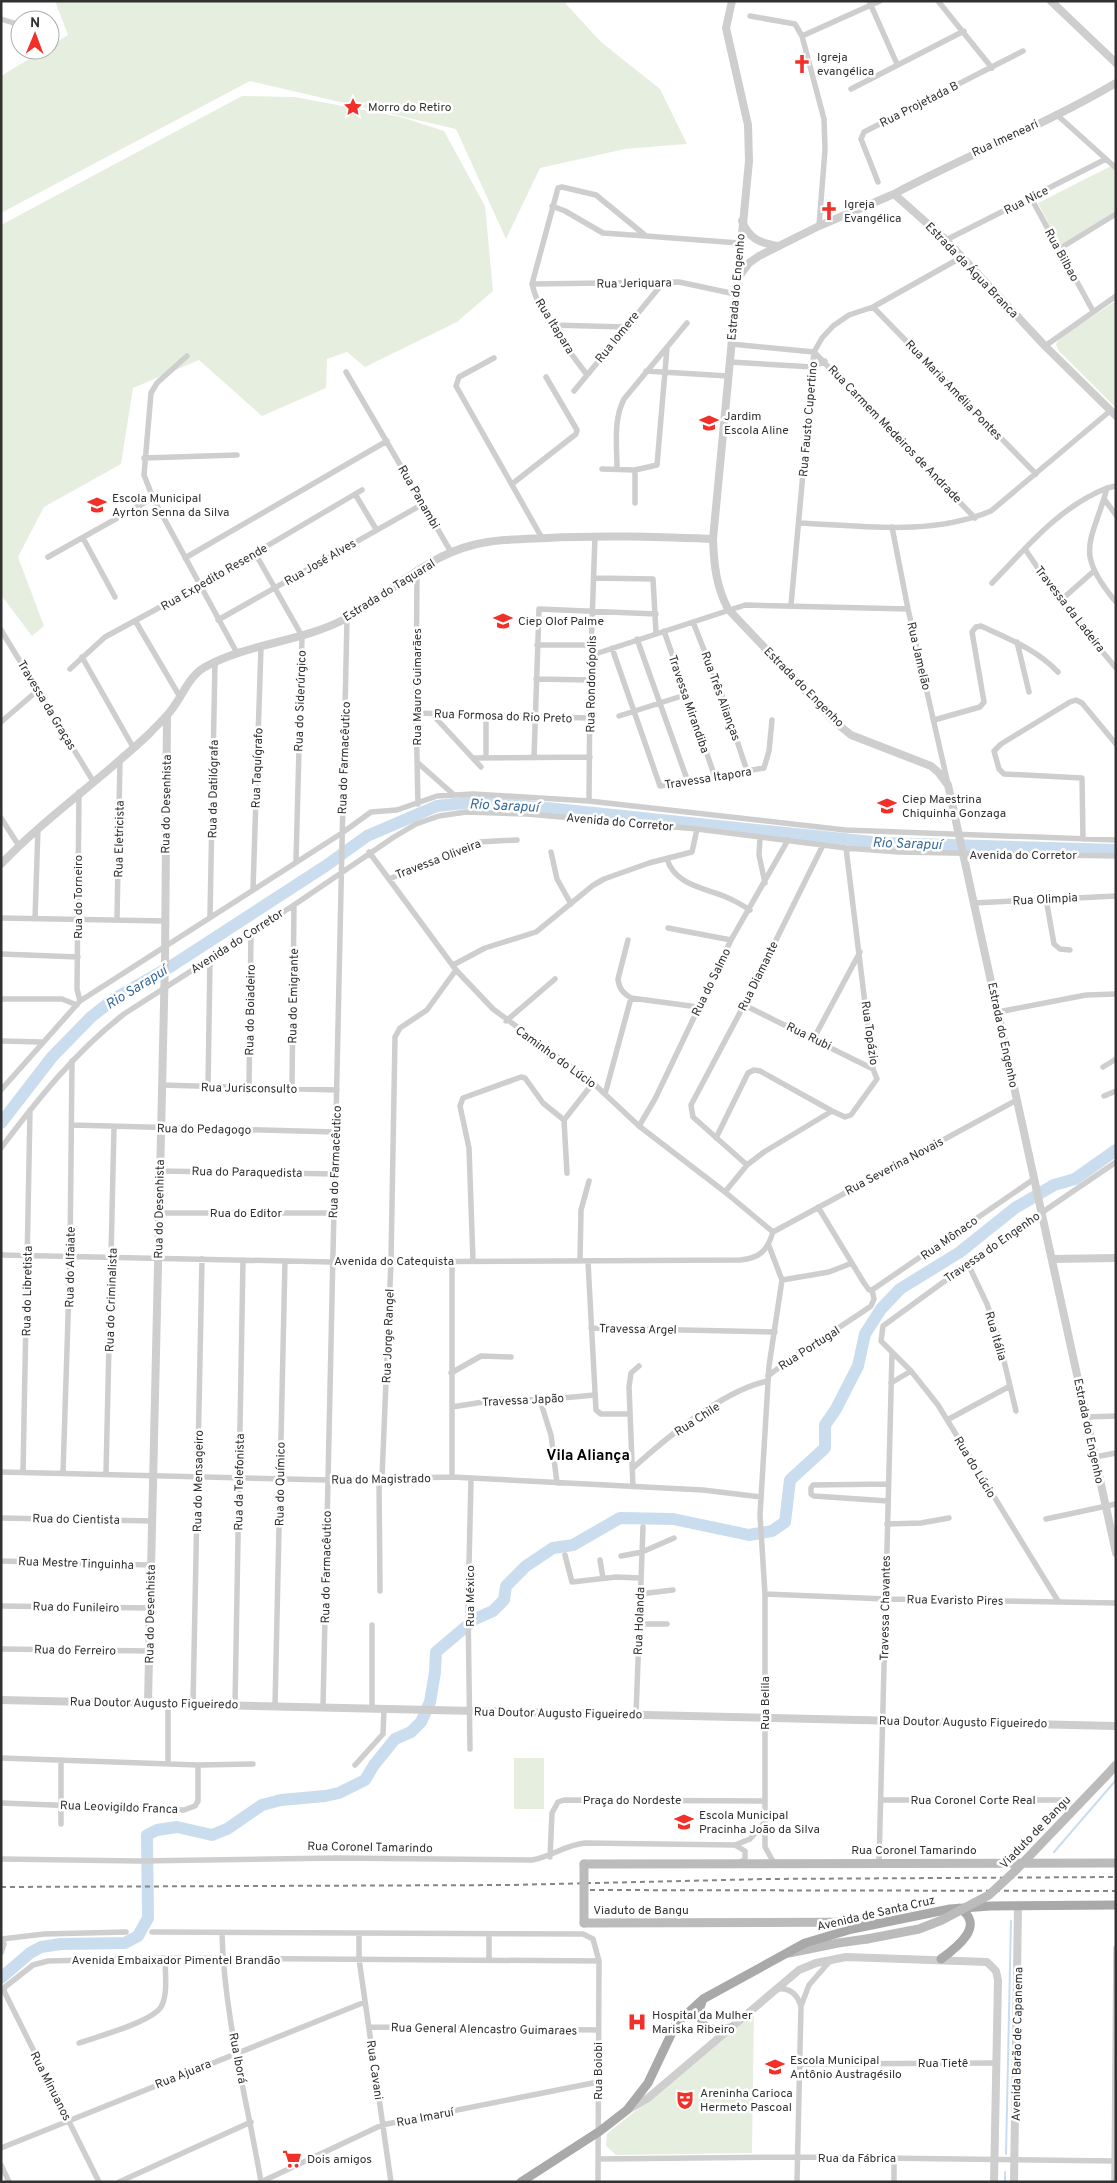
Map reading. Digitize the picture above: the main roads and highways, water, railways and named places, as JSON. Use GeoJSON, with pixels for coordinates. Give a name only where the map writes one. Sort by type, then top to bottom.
{"type":"FeatureCollection","features":[{"type":"Feature","properties":{"kind":"main road","name":"Viaduto de Bangu"},"geometry":{"type":"LineString","coordinates":[[783,1954],[838,1943],[894,1935],[934,1923],[962,1911],[989,1894],[1015,1871],[1116,1765]]}},
{"type":"Feature","properties":{"kind":"main road","name":"Rua Coronel Tamarindo"},"geometry":{"type":"LineString","coordinates":[[739,1863],[1116,1862]]}},
{"type":"Feature","properties":{"kind":"main road","name":"Viaduto de Bangu"},"geometry":{"type":"LineString","coordinates":[[739,1863],[584,1864],[584,1923],[881,1922]]}},
{"type":"Feature","properties":{"kind":"main road","name":"Avenida de Santa Cruz"},"geometry":{"type":"LineString","coordinates":[[521,2182],[600,2131],[627,2110],[648,2083],[676,2024],[703,1999],[783,1954],[827,1935],[881,1922],[959,1908],[1116,1905]]}},
{"type":"Feature","properties":{"kind":"main road"},"geometry":{"type":"LineString","coordinates":[[941,1959],[962,1943],[967,1936],[969,1919],[965,1912],[959,1908]]}},
{"type":"Feature","properties":{"kind":"main road"},"geometry":{"type":"LineString","coordinates":[[703,1999],[699,2010],[703,2024],[714,2030],[731,2028]]}},
{"type":"Feature","properties":{"kind":"waterway","name":"Rio Sarapuí"},"geometry":{"type":"LineString","coordinates":[[1,1123],[52,1057],[91,1017],[114,999],[173,965],[327,865],[367,836],[437,806],[473,802],[518,805],[882,843],[1116,850]]}},
{"type":"Feature","properties":{"kind":"waterway"},"geometry":{"type":"LineString","coordinates":[[1,1978],[30,1953],[41,1947],[61,1944],[125,1943],[138,1936],[148,1918],[147,1835],[157,1830],[177,1827],[212,1835],[227,1829],[262,1805],[281,1800],[339,1793],[365,1780],[374,1765],[395,1739],[411,1732],[421,1722],[430,1702],[436,1652],[475,1619],[493,1611],[504,1600],[506,1586],[526,1566],[553,1548],[573,1545],[620,1518],[673,1519],[749,1535],[772,1531],[785,1522],[790,1480],[825,1448],[825,1425],[836,1409],[858,1366],[865,1334],[881,1309],[900,1289],[960,1252],[1015,1208],[1054,1185],[1075,1179],[1116,1150]]}},
{"type":"Feature","properties":{"kind":"waterway"},"geometry":{"type":"LineString","coordinates":[[1054,1852],[1116,1780]]}},
{"type":"Feature","properties":{"kind":"waterway"},"geometry":{"type":"LineString","coordinates":[[1006,2154],[1011,1921]]}},
{"type":"Feature","properties":{"kind":"waterway"},"geometry":{"type":"LineString","coordinates":[[1005,2172],[1005,2182]]}},
{"type":"Feature","properties":{"kind":"railway"},"geometry":{"type":"LineString","coordinates":[[1,1887],[510,1885],[767,1879],[1116,1877]]}},
{"type":"Feature","properties":{"kind":"railway"},"geometry":{"type":"LineString","coordinates":[[581,1890],[1116,1891]]}},
{"type":"Feature","properties":{"kind":"place","name":"Igreja evangélica"},"geometry":{"type":"Point","coordinates":[802,64]}},
{"type":"Feature","properties":{"kind":"place","name":"Morro do Retiro"},"geometry":{"type":"Point","coordinates":[353,107]}},
{"type":"Feature","properties":{"kind":"place","name":"Igreja Evangélica"},"geometry":{"type":"Point","coordinates":[829,211]}},
{"type":"Feature","properties":{"kind":"place","name":"Jardim Escola Aline"},"geometry":{"type":"Point","coordinates":[709,423]}},
{"type":"Feature","properties":{"kind":"place","name":"Escola Municipal Ayrton Senna da Silva"},"geometry":{"type":"Point","coordinates":[97,505]}},
{"type":"Feature","properties":{"kind":"place","name":"Ciep Olof Palme"},"geometry":{"type":"Point","coordinates":[503,621]}},
{"type":"Feature","properties":{"kind":"place","name":"Ciep Maestrina Chiquinha Gonzaga"},"geometry":{"type":"Point","coordinates":[887,806]}},
{"type":"Feature","properties":{"kind":"place","name":"Escola Municipal Pracinha João da Silva"},"geometry":{"type":"Point","coordinates":[684,1822]}},
{"type":"Feature","properties":{"kind":"place","name":"Hospital da Mulher Mariska Ribeiro"},"geometry":{"type":"Point","coordinates":[637,2022]}},
{"type":"Feature","properties":{"kind":"place","name":"Escola Municipal Antônio Austragésilo"},"geometry":{"type":"Point","coordinates":[775,2067]}},
{"type":"Feature","properties":{"kind":"place","name":"Areninha Carioca Hermeto Pascoal"},"geometry":{"type":"Point","coordinates":[685,2100]}},
{"type":"Feature","properties":{"kind":"place","name":"Dois amigos"},"geometry":{"type":"Point","coordinates":[292,2159]}},
{"type":"Feature","properties":{"kind":"district","name":"Vila Aliança"},"geometry":{"type":"Point","coordinates":[588,1455]}}]}
